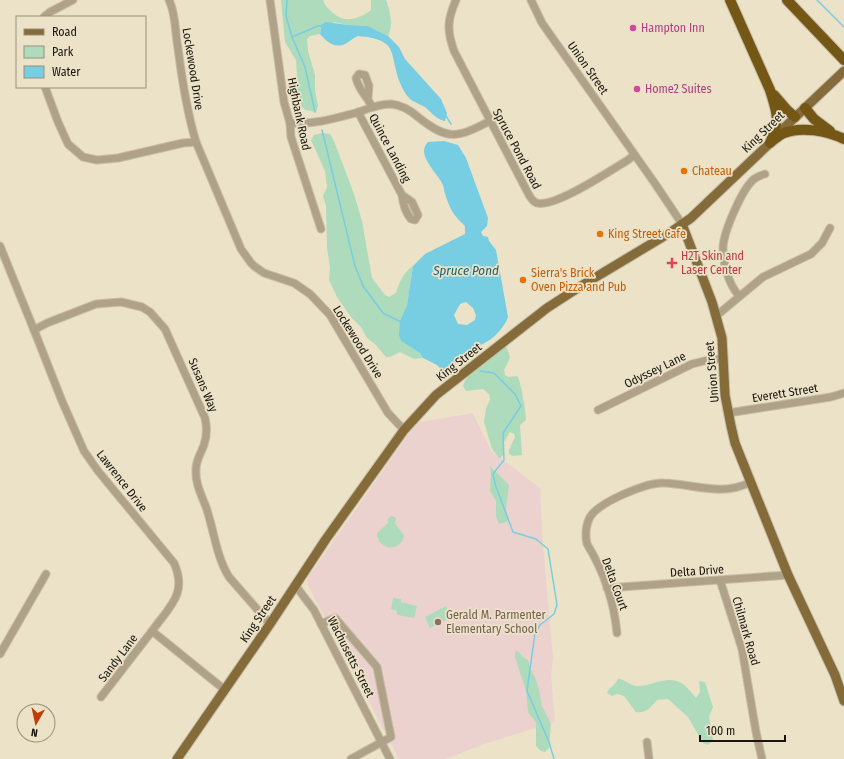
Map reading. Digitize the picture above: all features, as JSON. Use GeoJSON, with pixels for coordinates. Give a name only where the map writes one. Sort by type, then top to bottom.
{"type":"FeatureCollection","features":[{"type":"Feature","properties":{"kind":"highway"},"geometry":{"type":"LineString","coordinates":[[730,0],[770,90],[778,116],[777,124],[770,144]]}},
{"type":"Feature","properties":{"kind":"highway"},"geometry":{"type":"LineString","coordinates":[[787,0],[844,60]]}},
{"type":"Feature","properties":{"kind":"highway"},"geometry":{"type":"LineString","coordinates":[[770,90],[795,117]]}},
{"type":"Feature","properties":{"kind":"highway"},"geometry":{"type":"LineString","coordinates":[[805,108],[814,119],[840,137]]}},
{"type":"Feature","properties":{"kind":"highway"},"geometry":{"type":"LineString","coordinates":[[770,144],[784,133],[796,131],[814,130],[840,137]]}},
{"type":"Feature","properties":{"kind":"main road","name":"King Street"},"geometry":{"type":"LineString","coordinates":[[177,759],[270,624],[326,539],[404,430],[436,396],[547,308],[682,224],[770,144],[795,117],[844,70]]}},
{"type":"Feature","properties":{"kind":"main road","name":"Union Street"},"geometry":{"type":"LineString","coordinates":[[682,224],[700,270],[723,341],[725,395],[735,443],[788,575],[842,688],[844,701]]}},
{"type":"Feature","properties":{"kind":"street"},"geometry":{"type":"LineString","coordinates":[[45,16],[73,0]]}},
{"type":"Feature","properties":{"kind":"street","name":"Lockewood Drive"},"geometry":{"type":"LineString","coordinates":[[169,0],[173,13],[184,93],[196,142],[246,257],[264,273],[294,284],[310,294],[330,315],[388,413],[404,430]]}},
{"type":"Feature","properties":{"kind":"street","name":"Highbank Road"},"geometry":{"type":"LineString","coordinates":[[270,0],[284,102],[290,123],[290,132],[321,228]]}},
{"type":"Feature","properties":{"kind":"street","name":"Spruce Pond Road"},"geometry":{"type":"LineString","coordinates":[[456,0],[448,25],[454,51],[529,195],[534,201],[539,204],[565,197],[634,155]]}},
{"type":"Feature","properties":{"kind":"street","name":"Union Street"},"geometry":{"type":"LineString","coordinates":[[531,0],[543,26],[661,191],[682,224]]}},
{"type":"Feature","properties":{"kind":"street"},"geometry":{"type":"LineString","coordinates":[[45,88],[68,144],[83,157],[97,160],[118,158],[183,143],[196,142]]}},
{"type":"Feature","properties":{"kind":"street"},"geometry":{"type":"LineString","coordinates":[[368,98],[372,108]]}},
{"type":"Feature","properties":{"kind":"street"},"geometry":{"type":"LineString","coordinates":[[290,123],[303,124],[318,122],[389,104],[403,107],[434,129],[447,134],[465,132],[490,121]]}},
{"type":"Feature","properties":{"kind":"street","name":"Quince Landing"},"geometry":{"type":"LineString","coordinates":[[358,112],[402,195]]}},
{"type":"Feature","properties":{"kind":"street"},"geometry":{"type":"LineString","coordinates":[[739,296],[731,285],[726,271],[724,243],[731,219],[743,194],[754,179],[765,174]]}},
{"type":"Feature","properties":{"kind":"street"},"geometry":{"type":"LineString","coordinates":[[716,316],[763,277],[811,254],[822,243],[830,228]]}},
{"type":"Feature","properties":{"kind":"street","name":"Lawrence Drive"},"geometry":{"type":"LineString","coordinates":[[0,246],[62,401],[84,451],[98,471],[174,563],[179,573],[180,587],[176,597],[152,631]]}},
{"type":"Feature","properties":{"kind":"street","name":"Susans Way"},"geometry":{"type":"LineString","coordinates":[[34,330],[47,323],[96,304],[112,302],[142,307],[150,312],[165,329],[205,418],[207,433],[196,466],[197,487],[206,506],[219,556],[229,577],[270,624]]}},
{"type":"Feature","properties":{"kind":"street","name":"Odyssey Lane"},"geometry":{"type":"LineString","coordinates":[[598,410],[692,364],[708,360],[724,359]]}},
{"type":"Feature","properties":{"kind":"street","name":"Everett Street"},"geometry":{"type":"LineString","coordinates":[[728,413],[831,397],[844,393]]}},
{"type":"Feature","properties":{"kind":"street","name":"Delta Court"},"geometry":{"type":"LineString","coordinates":[[618,633],[614,611],[607,588],[587,544],[587,529],[590,517],[604,503],[646,486],[662,483],[720,490],[736,489],[750,482]]}},
{"type":"Feature","properties":{"kind":"street"},"geometry":{"type":"LineString","coordinates":[[0,654],[46,574]]}},
{"type":"Feature","properties":{"kind":"street","name":"Delta Drive"},"geometry":{"type":"LineString","coordinates":[[607,588],[788,575]]}},
{"type":"Feature","properties":{"kind":"street","name":"Chilmark Road"},"geometry":{"type":"LineString","coordinates":[[720,580],[743,653],[762,759]]}},
{"type":"Feature","properties":{"kind":"street","name":"Wachusetts Street"},"geometry":{"type":"LineString","coordinates":[[295,586],[314,610],[390,759]]}},
{"type":"Feature","properties":{"kind":"street"},"geometry":{"type":"LineString","coordinates":[[321,624],[335,618],[377,667],[391,737],[351,759]]}},
{"type":"Feature","properties":{"kind":"street"},"geometry":{"type":"LineString","coordinates":[[152,631],[225,690]]}},
{"type":"Feature","properties":{"kind":"street","name":"Sandy Lane"},"geometry":{"type":"LineString","coordinates":[[101,697],[152,631]]}},
{"type":"Feature","properties":{"kind":"street"},"geometry":{"type":"LineString","coordinates":[[646,742],[649,759]]}},
{"type":"Feature","properties":{"kind":"shaded area","name":"Gerald M. Parmenter Elementary School"},"geometry":{"type":"Polygon","coordinates":[[[473,413],[491,451],[540,488],[543,545],[553,658],[551,675],[555,722],[481,745],[446,759],[399,759],[308,586],[307,579],[410,432],[420,422],[473,413]]]}},
{"type":"Feature","properties":{"kind":"green space"},"geometry":{"type":"Polygon","coordinates":[[[281,0],[323,0],[326,6],[333,13],[342,18],[352,19],[362,16],[371,10],[371,0],[386,0],[391,23],[388,36],[368,26],[348,25],[334,22],[320,28],[320,34],[310,36],[307,39],[308,51],[315,75],[315,91],[318,106],[316,112],[305,110],[301,106],[298,96],[296,60],[285,42],[281,0]]]}},
{"type":"Feature","properties":{"kind":"green space"},"geometry":{"type":"Polygon","coordinates":[[[323,133],[330,134],[334,141],[354,194],[362,221],[372,278],[385,295],[389,297],[396,293],[400,281],[413,266],[407,305],[400,321],[401,341],[420,353],[423,358],[414,359],[400,352],[390,357],[386,357],[376,345],[367,338],[361,327],[351,317],[337,297],[329,280],[330,267],[327,248],[326,206],[323,196],[327,187],[325,171],[311,140],[314,135],[323,133]]]}},
{"type":"Feature","properties":{"kind":"green space"},"geometry":{"type":"Polygon","coordinates":[[[503,346],[507,348],[510,358],[504,370],[505,375],[508,377],[517,376],[519,379],[526,420],[520,425],[522,455],[513,456],[509,454],[509,450],[515,437],[514,434],[510,432],[504,442],[504,453],[500,459],[492,449],[484,422],[486,408],[490,400],[489,394],[483,389],[466,391],[463,386],[467,378],[473,372],[487,362],[496,351],[503,346]]]}},
{"type":"Feature","properties":{"kind":"green space"},"geometry":{"type":"Polygon","coordinates":[[[490,466],[509,485],[506,510],[508,519],[507,522],[499,524],[496,516],[496,501],[490,491],[490,466]]]}},
{"type":"Feature","properties":{"kind":"green space"},"geometry":{"type":"Polygon","coordinates":[[[391,516],[395,517],[395,524],[404,535],[399,545],[390,548],[381,543],[378,539],[377,533],[388,523],[388,519],[391,516]]]}},
{"type":"Feature","properties":{"kind":"green space"},"geometry":{"type":"Polygon","coordinates":[[[393,598],[401,599],[401,602],[417,606],[414,618],[397,615],[397,611],[391,609],[393,598]]]}},
{"type":"Feature","properties":{"kind":"green space"},"geometry":{"type":"Polygon","coordinates":[[[446,606],[451,617],[430,628],[425,617],[446,606]]]}},
{"type":"Feature","properties":{"kind":"green space"},"geometry":{"type":"Polygon","coordinates":[[[518,651],[528,660],[539,690],[542,706],[551,724],[549,748],[545,752],[541,751],[536,746],[536,723],[528,712],[526,691],[515,657],[515,652],[518,651]]]}},
{"type":"Feature","properties":{"kind":"green space"},"geometry":{"type":"Polygon","coordinates":[[[618,679],[638,686],[644,686],[665,680],[676,681],[685,686],[696,698],[700,692],[699,681],[705,682],[713,707],[709,717],[713,740],[708,745],[703,743],[688,717],[668,699],[657,700],[645,711],[636,712],[624,696],[617,694],[612,696],[607,693],[618,679]]]}},
{"type":"Feature","properties":{"kind":"water"},"geometry":{"type":"Polygon","coordinates":[[[326,22],[368,26],[388,36],[399,47],[405,59],[441,99],[447,113],[445,121],[437,117],[425,107],[412,101],[406,95],[397,74],[391,50],[387,45],[372,38],[358,36],[345,44],[337,46],[331,44],[320,34],[321,25],[326,22]]]}},
{"type":"Feature","properties":{"kind":"water","name":"Spruce Pond"},"geometry":{"type":"Polygon","coordinates":[[[444,141],[458,145],[466,158],[488,218],[487,226],[481,232],[483,236],[488,237],[489,241],[496,250],[508,317],[503,327],[494,337],[472,350],[466,359],[443,371],[437,365],[423,358],[420,353],[401,341],[399,335],[400,321],[407,305],[413,266],[425,254],[465,234],[465,226],[452,212],[443,185],[426,158],[424,153],[428,142],[444,141]],[[466,302],[460,304],[454,315],[458,324],[467,325],[475,320],[476,315],[473,308],[466,302]]]}},
{"type":"Feature","properties":{"kind":"waterway"},"geometry":{"type":"LineString","coordinates":[[287,0],[286,16],[292,37],[305,67],[315,112]]}},
{"type":"Feature","properties":{"kind":"waterway"},"geometry":{"type":"LineString","coordinates":[[817,0],[844,27]]}},
{"type":"Feature","properties":{"kind":"waterway"},"geometry":{"type":"LineString","coordinates":[[292,37],[321,26]]}},
{"type":"Feature","properties":{"kind":"waterway"},"geometry":{"type":"LineString","coordinates":[[446,116],[451,124]]}},
{"type":"Feature","properties":{"kind":"waterway"},"geometry":{"type":"LineString","coordinates":[[322,130],[355,266],[363,286],[383,313],[401,322]]}},
{"type":"Feature","properties":{"kind":"waterway"},"geometry":{"type":"LineString","coordinates":[[466,357],[468,358],[470,353]]}},
{"type":"Feature","properties":{"kind":"waterway"},"geometry":{"type":"LineString","coordinates":[[480,371],[494,373],[515,394],[521,406],[503,433],[504,460],[493,474],[495,484],[513,532],[536,539],[548,549],[557,605],[554,614],[540,625],[535,633],[527,691],[549,742],[554,759]]}},
{"type":"Feature","properties":{"kind":"place","name":"Hampton Inn"},"geometry":{"type":"Point","coordinates":[633,28]}},
{"type":"Feature","properties":{"kind":"place","name":"Home2 Suites"},"geometry":{"type":"Point","coordinates":[637,89]}},
{"type":"Feature","properties":{"kind":"place","name":"Chateau"},"geometry":{"type":"Point","coordinates":[684,171]}},
{"type":"Feature","properties":{"kind":"place","name":"King Street Cafe"},"geometry":{"type":"Point","coordinates":[600,234]}},
{"type":"Feature","properties":{"kind":"place","name":"H2T Skin and Laser Center"},"geometry":{"type":"Point","coordinates":[672,263]}},
{"type":"Feature","properties":{"kind":"place","name":"Sierra's Brick Oven Pizza and Pub"},"geometry":{"type":"Point","coordinates":[523,280]}},
{"type":"Feature","properties":{"kind":"place","name":"Gerald M. Parmenter Elementary School"},"geometry":{"type":"Point","coordinates":[438,622]}}]}
